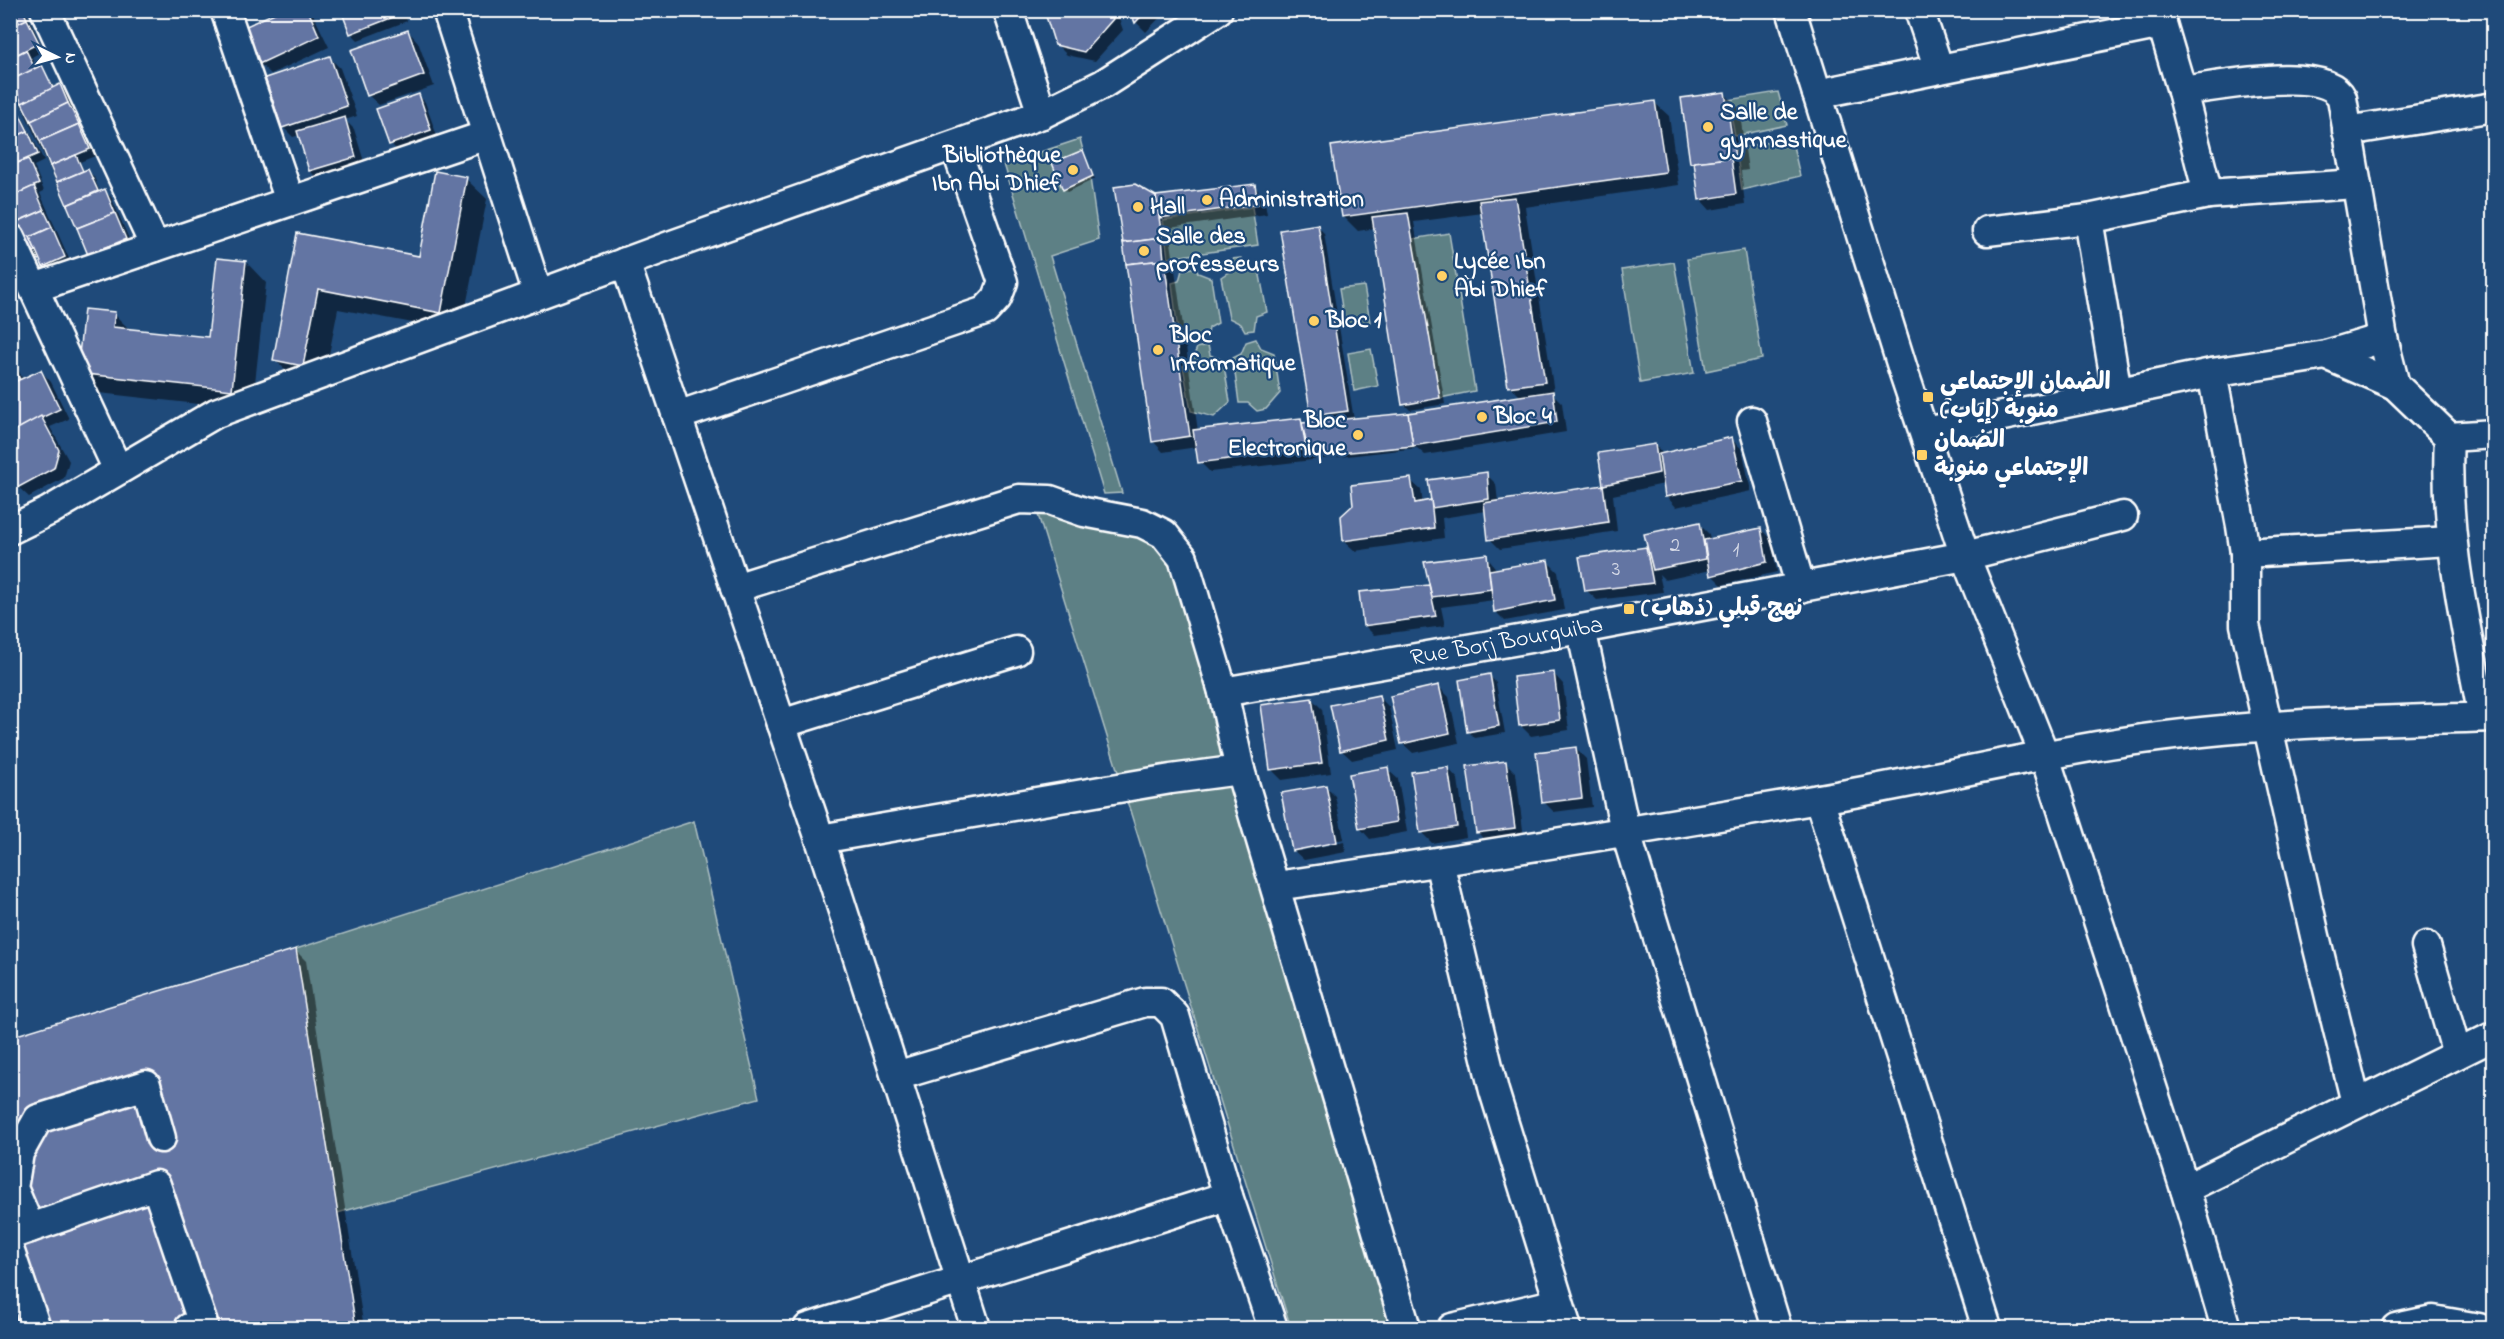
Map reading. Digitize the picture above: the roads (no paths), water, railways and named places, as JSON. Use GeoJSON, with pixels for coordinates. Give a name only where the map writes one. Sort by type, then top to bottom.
{"type":"FeatureCollection","features":[{"type":"Feature","properties":{"kind":"street"},"geometry":{"type":"LineString","coordinates":[[45,10],[155,247]]}},
{"type":"Feature","properties":{"kind":"street"},"geometry":{"type":"LineString","coordinates":[[225,10],[290,201]]}},
{"type":"Feature","properties":{"kind":"street"},"geometry":{"type":"LineString","coordinates":[[447,10],[538,294]]}},
{"type":"Feature","properties":{"kind":"street"},"geometry":{"type":"LineString","coordinates":[[1008,10],[1042,114]]}},
{"type":"Feature","properties":{"kind":"street"},"geometry":{"type":"LineString","coordinates":[[10,530],[216,412],[625,262],[1042,114],[1103,84],[1218,10]]}},
{"type":"Feature","properties":{"kind":"street"},"geometry":{"type":"LineString","coordinates":[[1791,10],[1904,373],[1965,556],[2044,754],[2185,1189],[2226,1329]]}},
{"type":"Feature","properties":{"kind":"street"},"geometry":{"type":"LineString","coordinates":[[1919,10],[1939,69]]}},
{"type":"Feature","properties":{"kind":"street"},"geometry":{"type":"LineString","coordinates":[[1817,93],[1939,69],[2160,17],[2182,91],[2208,194]]}},
{"type":"Feature","properties":{"kind":"street"},"geometry":{"type":"LineString","coordinates":[[2182,91],[2288,78],[2328,83],[2338,88],[2342,98],[2383,338],[2396,385]]}},
{"type":"Feature","properties":{"kind":"street"},"geometry":{"type":"LineString","coordinates":[[2347,131],[2493,107]]}},
{"type":"Feature","properties":{"kind":"street"},"geometry":{"type":"LineString","coordinates":[[34,288],[487,135]]}},
{"type":"Feature","properties":{"kind":"street"},"geometry":{"type":"LineString","coordinates":[[677,416],[985,311],[997,298],[1003,282],[955,146]]}},
{"type":"Feature","properties":{"kind":"street"},"geometry":{"type":"LineString","coordinates":[[1987,231],[2088,219],[2208,194],[2356,184]]}},
{"type":"Feature","properties":{"kind":"street"},"geometry":{"type":"LineString","coordinates":[[2088,219],[2117,392]]}},
{"type":"Feature","properties":{"kind":"street"},"geometry":{"type":"LineString","coordinates":[[10,238],[118,470]]}},
{"type":"Feature","properties":{"kind":"street"},"geometry":{"type":"LineString","coordinates":[[625,262],[820,839],[958,1279],[976,1329]]}},
{"type":"Feature","properties":{"kind":"street"},"geometry":{"type":"LineString","coordinates":[[1925,432],[2212,373],[2326,355],[2383,338]]}},
{"type":"Feature","properties":{"kind":"street"},"geometry":{"type":"LineString","coordinates":[[2326,355],[2396,385],[2449,436],[2493,434]]}},
{"type":"Feature","properties":{"kind":"street"},"geometry":{"type":"LineString","coordinates":[[2212,373],[2245,553],[2245,625],[2266,728],[2356,1103]]}},
{"type":"Feature","properties":{"kind":"street"},"geometry":{"type":"LineString","coordinates":[[1752,421],[1801,588]]}},
{"type":"Feature","properties":{"kind":"street"},"geometry":{"type":"LineString","coordinates":[[1276,886],[1439,862],[1819,799],[2044,754],[2132,740],[2266,728],[2488,717],[2451,541],[2447,479],[2449,436]]}},
{"type":"Feature","properties":{"kind":"street"},"geometry":{"type":"LineString","coordinates":[[735,588],[1019,499],[1050,500],[1084,512],[1142,523],[1164,534],[1183,558],[1223,692],[1240,770],[1406,1329]]}},
{"type":"Feature","properties":{"kind":"street","name":"Rue Borj Bourguiba"},"geometry":{"type":"LineString","coordinates":[[1223,692],[1581,629],[1965,556],[2123,516]]}},
{"type":"Feature","properties":{"kind":"street"},"geometry":{"type":"LineString","coordinates":[[2245,553],[2451,541]]}},
{"type":"Feature","properties":{"kind":"street"},"geometry":{"type":"LineString","coordinates":[[1581,629],[1625,830],[1776,1329]]}},
{"type":"Feature","properties":{"kind":"street"},"geometry":{"type":"LineString","coordinates":[[781,724],[1016,651]]}},
{"type":"Feature","properties":{"kind":"street"},"geometry":{"type":"LineString","coordinates":[[820,839],[1171,779],[1240,770]]}},
{"type":"Feature","properties":{"kind":"street"},"geometry":{"type":"LineString","coordinates":[[1819,799],[1987,1329]]}},
{"type":"Feature","properties":{"kind":"street"},"geometry":{"type":"LineString","coordinates":[[1439,862],[1494,1091],[1562,1316],[1452,1329]]}},
{"type":"Feature","properties":{"kind":"street"},"geometry":{"type":"LineString","coordinates":[[2426,946],[2457,1054]]}},
{"type":"Feature","properties":{"kind":"street"},"geometry":{"type":"LineString","coordinates":[[896,1076],[1144,1002],[1161,1002],[1174,1016],[1228,1196],[1273,1329]]}},
{"type":"Feature","properties":{"kind":"street"},"geometry":{"type":"LineString","coordinates":[[2185,1189],[2493,1036]]}},
{"type":"Feature","properties":{"kind":"street"},"geometry":{"type":"LineString","coordinates":[[161,1138],[146,1085],[38,1119],[15,1153],[13,1188],[20,1232],[156,1185],[203,1324],[189,1329]]}},
{"type":"Feature","properties":{"kind":"street"},"geometry":{"type":"LineString","coordinates":[[808,1329],[958,1279],[1228,1196]]}},
{"type":"Feature","properties":{"kind":"street"},"geometry":{"type":"LineString","coordinates":[[10,1252],[36,1329]]}},
{"type":"Feature","properties":{"kind":"street"},"geometry":{"type":"LineString","coordinates":[[2396,1329],[2433,1320],[2479,1329]]}},
{"type":"Feature","properties":{"kind":"place","name":"Salle de gymnastique"},"geometry":{"type":"Point","coordinates":[1708,127]}},
{"type":"Feature","properties":{"kind":"place","name":"Bibliothèque Ibn Abi Dhief"},"geometry":{"type":"Point","coordinates":[1073,170]}},
{"type":"Feature","properties":{"kind":"place","name":"Administration"},"geometry":{"type":"Point","coordinates":[1207,200]}},
{"type":"Feature","properties":{"kind":"place","name":"Hall"},"geometry":{"type":"Point","coordinates":[1138,207]}},
{"type":"Feature","properties":{"kind":"place","name":"Salle des professeurs"},"geometry":{"type":"Point","coordinates":[1144,251]}},
{"type":"Feature","properties":{"kind":"place","name":"Lycée Ibn Abi Dhief"},"geometry":{"type":"Point","coordinates":[1442,276]}},
{"type":"Feature","properties":{"kind":"place","name":"Bloc 1"},"geometry":{"type":"Point","coordinates":[1314,321]}},
{"type":"Feature","properties":{"kind":"place","name":"Bloc Informatique"},"geometry":{"type":"Point","coordinates":[1158,350]}},
{"type":"Feature","properties":{"kind":"place","name":"الضمان الإجتماعي منوبة (إياب)"},"geometry":{"type":"Point","coordinates":[1928,397]}},
{"type":"Feature","properties":{"kind":"place","name":"Bloc 4"},"geometry":{"type":"Point","coordinates":[1482,417]}},
{"type":"Feature","properties":{"kind":"place","name":"Bloc Electronique"},"geometry":{"type":"Point","coordinates":[1358,435]}},
{"type":"Feature","properties":{"kind":"place","name":"الضمان الإجتماعي منوبة"},"geometry":{"type":"Point","coordinates":[1922,455]}},
{"type":"Feature","properties":{"kind":"place","name":"نهج قبلي (ذهاب)"},"geometry":{"type":"Point","coordinates":[1629,609]}}]}
